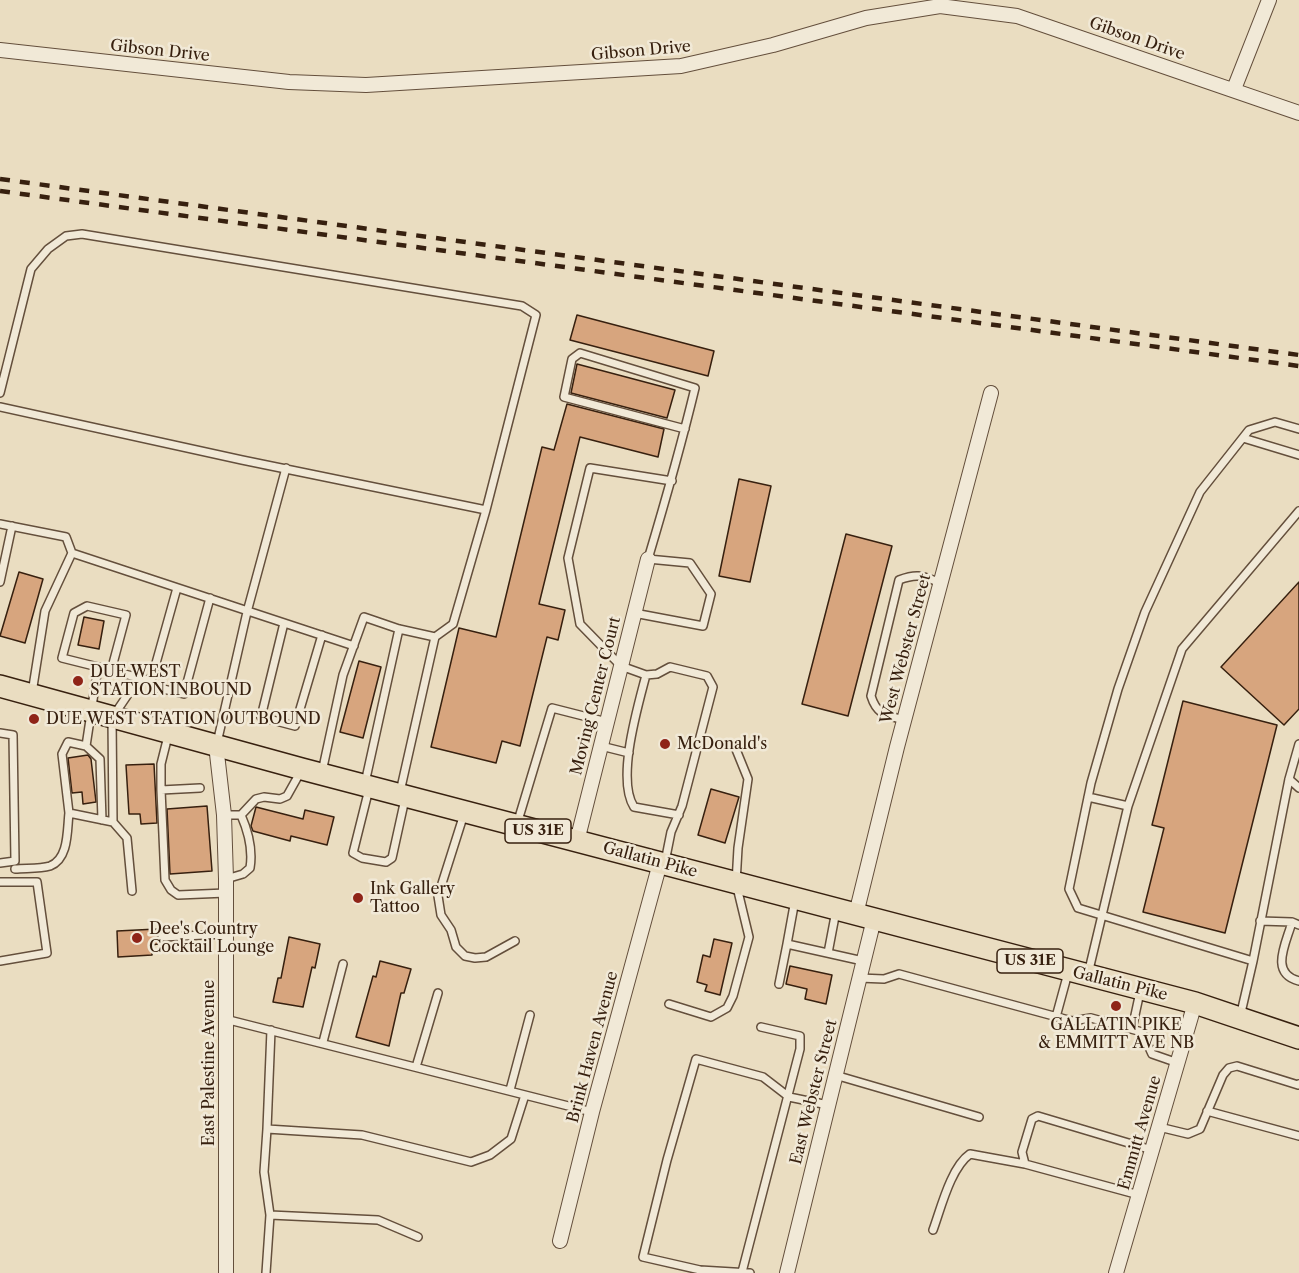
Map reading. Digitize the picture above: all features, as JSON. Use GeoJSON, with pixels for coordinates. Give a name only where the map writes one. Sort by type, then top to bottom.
{"type":"FeatureCollection","features":[{"type":"Feature","properties":{"kind":"main road","name":"Gallatin Pike"},"geometry":{"type":"LineString","coordinates":[[0,686],[312,772],[1195,1003],[1299,1038]]}},
{"type":"Feature","properties":{"kind":"street"},"geometry":{"type":"LineString","coordinates":[[1234,89],[1269,0]]}},
{"type":"Feature","properties":{"kind":"street","name":"Gibson Drive"},"geometry":{"type":"LineString","coordinates":[[0,50],[289,82],[366,85],[681,66],[773,45],[866,18],[939,3],[1017,16],[1299,113]]}},
{"type":"Feature","properties":{"kind":"street","name":"West Webster Street"},"geometry":{"type":"LineString","coordinates":[[855,914],[904,720],[992,393]]}},
{"type":"Feature","properties":{"kind":"street","name":"Moving Center Court"},"geometry":{"type":"LineString","coordinates":[[577,841],[648,559]]}},
{"type":"Feature","properties":{"kind":"street","name":"East Palestine Avenue"},"geometry":{"type":"LineString","coordinates":[[216,745],[224,815],[226,886],[226,1273]]}},
{"type":"Feature","properties":{"kind":"street","name":"Brink Haven Avenue"},"geometry":{"type":"LineString","coordinates":[[560,1241],[592,1112],[662,864]]}},
{"type":"Feature","properties":{"kind":"street","name":"East Webster Street"},"geometry":{"type":"LineString","coordinates":[[787,1273],[863,961],[855,914]]}},
{"type":"Feature","properties":{"kind":"street","name":"Emmitt Avenue"},"geometry":{"type":"LineString","coordinates":[[1116,1273],[1195,1003]]}},
{"type":"Feature","properties":{"kind":"lane"},"geometry":{"type":"LineString","coordinates":[[0,393],[31,269],[48,249],[66,236],[82,234],[522,306],[536,315],[486,510],[453,624],[435,637],[392,858],[386,862],[362,858],[352,853],[399,629]]}},
{"type":"Feature","properties":{"kind":"lane"},"geometry":{"type":"LineString","coordinates":[[634,613],[703,626],[706,615],[711,594],[690,563],[648,559],[672,481],[686,429],[695,388],[580,353],[572,359],[564,397],[686,429]]}},
{"type":"Feature","properties":{"kind":"lane"},"geometry":{"type":"LineString","coordinates":[[0,407],[486,510]]}},
{"type":"Feature","properties":{"kind":"lane"},"geometry":{"type":"LineString","coordinates":[[1253,961],[1078,908],[1070,889],[1088,797],[1118,689],[1145,612],[1200,492],[1249,430],[1275,422],[1299,429]]}},
{"type":"Feature","properties":{"kind":"lane"},"geometry":{"type":"LineString","coordinates":[[1243,438],[1299,455]]}},
{"type":"Feature","properties":{"kind":"lane"},"geometry":{"type":"LineString","coordinates":[[216,745],[247,612],[286,468]]}},
{"type":"Feature","properties":{"kind":"lane"},"geometry":{"type":"LineString","coordinates":[[662,864],[671,832],[679,815],[713,687],[707,676],[670,666],[657,674],[646,675],[621,666],[580,624],[568,558],[590,468],[672,481]]}},
{"type":"Feature","properties":{"kind":"lane"},"geometry":{"type":"LineString","coordinates":[[1056,1017],[1078,973],[1102,915],[1128,806],[1182,649],[1299,511]]}},
{"type":"Feature","properties":{"kind":"lane"},"geometry":{"type":"LineString","coordinates":[[0,524],[66,537],[72,553],[45,610],[32,695]]}},
{"type":"Feature","properties":{"kind":"lane"},"geometry":{"type":"LineString","coordinates":[[0,582],[4,545],[12,526]]}},
{"type":"Feature","properties":{"kind":"lane"},"geometry":{"type":"LineString","coordinates":[[72,553],[354,646]]}},
{"type":"Feature","properties":{"kind":"lane"},"geometry":{"type":"LineString","coordinates":[[904,720],[883,714],[874,706],[871,696],[899,580],[920,575],[941,582]]}},
{"type":"Feature","properties":{"kind":"lane"},"geometry":{"type":"LineString","coordinates":[[151,681],[177,588]]}},
{"type":"Feature","properties":{"kind":"lane"},"geometry":{"type":"LineString","coordinates":[[111,671],[126,615],[87,606],[74,613],[62,657],[111,671],[151,681],[155,687],[184,694],[210,598]]}},
{"type":"Feature","properties":{"kind":"lane"},"geometry":{"type":"LineString","coordinates":[[224,815],[241,815],[256,799],[264,797],[280,799],[287,796],[312,772],[363,617],[399,629],[435,637]]}},
{"type":"Feature","properties":{"kind":"lane"},"geometry":{"type":"LineString","coordinates":[[284,622],[261,717],[295,726],[322,635]]}},
{"type":"Feature","properties":{"kind":"lane"},"geometry":{"type":"LineString","coordinates":[[86,746],[98,667]]}},
{"type":"Feature","properties":{"kind":"lane"},"geometry":{"type":"LineString","coordinates":[[646,675],[629,742],[629,799],[634,807],[679,815]]}},
{"type":"Feature","properties":{"kind":"lane"},"geometry":{"type":"LineString","coordinates":[[112,822],[112,718],[139,678]]}},
{"type":"Feature","properties":{"kind":"lane"},"geometry":{"type":"LineString","coordinates":[[517,825],[552,708],[607,723]]}},
{"type":"Feature","properties":{"kind":"lane"},"geometry":{"type":"LineString","coordinates":[[0,733],[13,735],[16,881]]}},
{"type":"Feature","properties":{"kind":"lane"},"geometry":{"type":"LineString","coordinates":[[169,734],[161,764],[161,790],[165,880],[171,890],[178,895],[226,886],[250,868],[247,831],[241,815]]}},
{"type":"Feature","properties":{"kind":"lane"},"geometry":{"type":"LineString","coordinates":[[15,869],[49,866],[57,861],[66,847],[69,813],[62,754],[68,742],[86,746],[100,759],[102,820]]}},
{"type":"Feature","properties":{"kind":"lane"},"geometry":{"type":"LineString","coordinates":[[1240,1018],[1289,779],[1299,744]]}},
{"type":"Feature","properties":{"kind":"lane"},"geometry":{"type":"LineString","coordinates":[[601,746],[628,753]]}},
{"type":"Feature","properties":{"kind":"lane"},"geometry":{"type":"LineString","coordinates":[[669,1004],[711,1017],[726,1008],[733,996],[749,938],[736,883],[738,848],[748,779],[735,747]]}},
{"type":"Feature","properties":{"kind":"lane"},"geometry":{"type":"LineString","coordinates":[[1289,779],[1299,788]]}},
{"type":"Feature","properties":{"kind":"lane"},"geometry":{"type":"LineString","coordinates":[[161,790],[200,788]]}},
{"type":"Feature","properties":{"kind":"lane"},"geometry":{"type":"LineString","coordinates":[[1088,797],[1128,806]]}},
{"type":"Feature","properties":{"kind":"lane"},"geometry":{"type":"LineString","coordinates":[[464,811],[438,896],[441,915],[451,930],[456,947],[465,956],[486,957],[515,941]]}},
{"type":"Feature","properties":{"kind":"lane"},"geometry":{"type":"LineString","coordinates":[[69,813],[112,822],[127,838],[132,891]]}},
{"type":"Feature","properties":{"kind":"lane"},"geometry":{"type":"LineString","coordinates":[[0,863],[15,861]]}},
{"type":"Feature","properties":{"kind":"lane"},"geometry":{"type":"LineString","coordinates":[[0,882],[37,882],[47,953],[0,961]]}},
{"type":"Feature","properties":{"kind":"lane"},"geometry":{"type":"LineString","coordinates":[[779,984],[796,898]]}},
{"type":"Feature","properties":{"kind":"lane"},"geometry":{"type":"LineString","coordinates":[[828,953],[855,914]]}},
{"type":"Feature","properties":{"kind":"lane"},"geometry":{"type":"LineString","coordinates":[[1260,921],[1296,924],[1281,962],[1284,973],[1299,981]]}},
{"type":"Feature","properties":{"kind":"lane"},"geometry":{"type":"LineString","coordinates":[[162,937],[225,934]]}},
{"type":"Feature","properties":{"kind":"lane"},"geometry":{"type":"LineString","coordinates":[[787,944],[863,961]]}},
{"type":"Feature","properties":{"kind":"lane"},"geometry":{"type":"LineString","coordinates":[[323,1042],[343,964]]}},
{"type":"Feature","properties":{"kind":"lane"},"geometry":{"type":"LineString","coordinates":[[859,978],[884,979],[899,974],[1071,1022],[1091,1018],[1142,1032],[1152,1054],[1178,1063]]}},
{"type":"Feature","properties":{"kind":"lane"},"geometry":{"type":"LineString","coordinates":[[1132,1029],[1141,989]]}},
{"type":"Feature","properties":{"kind":"lane"},"geometry":{"type":"LineString","coordinates":[[416,1067],[438,993]]}},
{"type":"Feature","properties":{"kind":"lane"},"geometry":{"type":"LineString","coordinates":[[510,1090],[530,1015]]}},
{"type":"Feature","properties":{"kind":"lane"},"geometry":{"type":"LineString","coordinates":[[225,1019],[592,1112]]}},
{"type":"Feature","properties":{"kind":"lane"},"geometry":{"type":"LineString","coordinates":[[761,1027],[800,1036],[800,1049],[789,1096],[746,1272],[699,1270],[644,1257],[667,1160],[696,1059],[763,1077],[789,1096],[828,1106]]}},
{"type":"Feature","properties":{"kind":"lane"},"geometry":{"type":"LineString","coordinates":[[266,1273],[270,1215],[264,1172],[271,1030]]}},
{"type":"Feature","properties":{"kind":"lane"},"geometry":{"type":"LineString","coordinates":[[1159,1127],[1188,1134],[1200,1129],[1223,1075],[1229,1068],[1237,1066],[1299,1085]]}},
{"type":"Feature","properties":{"kind":"lane"},"geometry":{"type":"LineString","coordinates":[[835,1075],[980,1117]]}},
{"type":"Feature","properties":{"kind":"lane"},"geometry":{"type":"LineString","coordinates":[[267,1129],[362,1135],[471,1162],[490,1155],[511,1139],[525,1095]]}},
{"type":"Feature","properties":{"kind":"lane"},"geometry":{"type":"LineString","coordinates":[[1207,1111],[1299,1136]]}},
{"type":"Feature","properties":{"kind":"lane"},"geometry":{"type":"LineString","coordinates":[[1025,1164],[1022,1152],[1032,1119],[1038,1116],[1152,1150]]}},
{"type":"Feature","properties":{"kind":"lane"},"geometry":{"type":"LineString","coordinates":[[933,1230],[962,1159],[970,1154],[1025,1164],[1139,1195]]}},
{"type":"Feature","properties":{"kind":"lane"},"geometry":{"type":"LineString","coordinates":[[270,1215],[378,1220],[418,1237]]}},
{"type":"Feature","properties":{"kind":"building"},"geometry":{"type":"Polygon","coordinates":[[[577,315],[714,351],[708,376],[570,340],[577,315]]]}},
{"type":"Feature","properties":{"kind":"building"},"geometry":{"type":"Polygon","coordinates":[[[577,364],[675,390],[667,418],[571,393],[577,364]]]}},
{"type":"Feature","properties":{"kind":"building"},"geometry":{"type":"Polygon","coordinates":[[[567,404],[664,429],[658,457],[580,437],[539,604],[565,610],[558,640],[547,637],[520,746],[502,741],[496,763],[431,747],[459,628],[496,637],[542,447],[554,450],[567,404]]]}},
{"type":"Feature","properties":{"kind":"building"},"geometry":{"type":"Polygon","coordinates":[[[739,479],[771,486],[750,582],[719,576],[739,479]]]}},
{"type":"Feature","properties":{"kind":"building"},"geometry":{"type":"Polygon","coordinates":[[[846,534],[892,546],[848,716],[802,704],[846,534]]]}},
{"type":"Feature","properties":{"kind":"building"},"geometry":{"type":"Polygon","coordinates":[[[19,572],[43,579],[25,643],[0,636],[19,572]]]}},
{"type":"Feature","properties":{"kind":"building"},"geometry":{"type":"Polygon","coordinates":[[[1299,582],[1299,709],[1284,725],[1221,667],[1299,582]]]}},
{"type":"Feature","properties":{"kind":"building"},"geometry":{"type":"Polygon","coordinates":[[[84,617],[104,621],[99,649],[78,645],[84,617]]]}},
{"type":"Feature","properties":{"kind":"building"},"geometry":{"type":"Polygon","coordinates":[[[359,661],[381,667],[363,738],[340,732],[359,661]]]}},
{"type":"Feature","properties":{"kind":"building"},"geometry":{"type":"Polygon","coordinates":[[[1183,701],[1277,725],[1225,933],[1143,912],[1164,828],[1152,825],[1183,701]]]}},
{"type":"Feature","properties":{"kind":"building"},"geometry":{"type":"Polygon","coordinates":[[[88,755],[91,759],[96,802],[83,804],[82,792],[72,793],[68,758],[88,755]]]}},
{"type":"Feature","properties":{"kind":"building"},"geometry":{"type":"Polygon","coordinates":[[[154,764],[157,823],[141,824],[140,814],[129,814],[126,765],[154,764]]]}},
{"type":"Feature","properties":{"kind":"building"},"geometry":{"type":"Polygon","coordinates":[[[711,789],[739,797],[725,843],[698,835],[711,789]]]}},
{"type":"Feature","properties":{"kind":"building"},"geometry":{"type":"Polygon","coordinates":[[[207,806],[212,871],[170,874],[167,809],[207,806]]]}},
{"type":"Feature","properties":{"kind":"building"},"geometry":{"type":"Polygon","coordinates":[[[256,807],[303,819],[305,810],[334,817],[327,845],[291,836],[290,841],[253,831],[251,826],[256,807]]]}},
{"type":"Feature","properties":{"kind":"building","name":"Dee's Country Cocktail Lounge"},"geometry":{"type":"Polygon","coordinates":[[[157,929],[158,944],[152,945],[152,955],[118,957],[117,931],[157,929]]]}},
{"type":"Feature","properties":{"kind":"building"},"geometry":{"type":"Polygon","coordinates":[[[289,937],[320,944],[303,1007],[273,1002],[278,978],[281,978],[289,937]]]}},
{"type":"Feature","properties":{"kind":"building"},"geometry":{"type":"Polygon","coordinates":[[[714,939],[732,943],[720,995],[705,991],[707,985],[697,982],[703,955],[710,957],[714,939]]]}},
{"type":"Feature","properties":{"kind":"building"},"geometry":{"type":"Polygon","coordinates":[[[380,961],[411,969],[404,993],[401,993],[389,1046],[356,1037],[373,976],[376,977],[380,961]]]}},
{"type":"Feature","properties":{"kind":"building"},"geometry":{"type":"Polygon","coordinates":[[[790,966],[832,975],[826,1004],[805,999],[807,989],[786,984],[790,966]]]}},
{"type":"Feature","properties":{"kind":"railway"},"geometry":{"type":"LineString","coordinates":[[0,179],[1299,355]]}},
{"type":"Feature","properties":{"kind":"railway"},"geometry":{"type":"LineString","coordinates":[[0,191],[1299,366]]}},
{"type":"Feature","properties":{"kind":"place","name":"DUE WEST STATION INBOUND"},"geometry":{"type":"Point","coordinates":[78,681]}},
{"type":"Feature","properties":{"kind":"place","name":"DUE WEST STATION OUTBOUND"},"geometry":{"type":"Point","coordinates":[34,719]}},
{"type":"Feature","properties":{"kind":"place","name":"McDonald's"},"geometry":{"type":"Point","coordinates":[665,744]}},
{"type":"Feature","properties":{"kind":"place","name":"Ink Gallery Tattoo"},"geometry":{"type":"Point","coordinates":[358,898]}},
{"type":"Feature","properties":{"kind":"place","name":"Dee's Country Cocktail Lounge"},"geometry":{"type":"Point","coordinates":[137,938]}},
{"type":"Feature","properties":{"kind":"place","name":"GALLATIN PIKE & EMMITT AVE NB"},"geometry":{"type":"Point","coordinates":[1116,1006]}}]}
